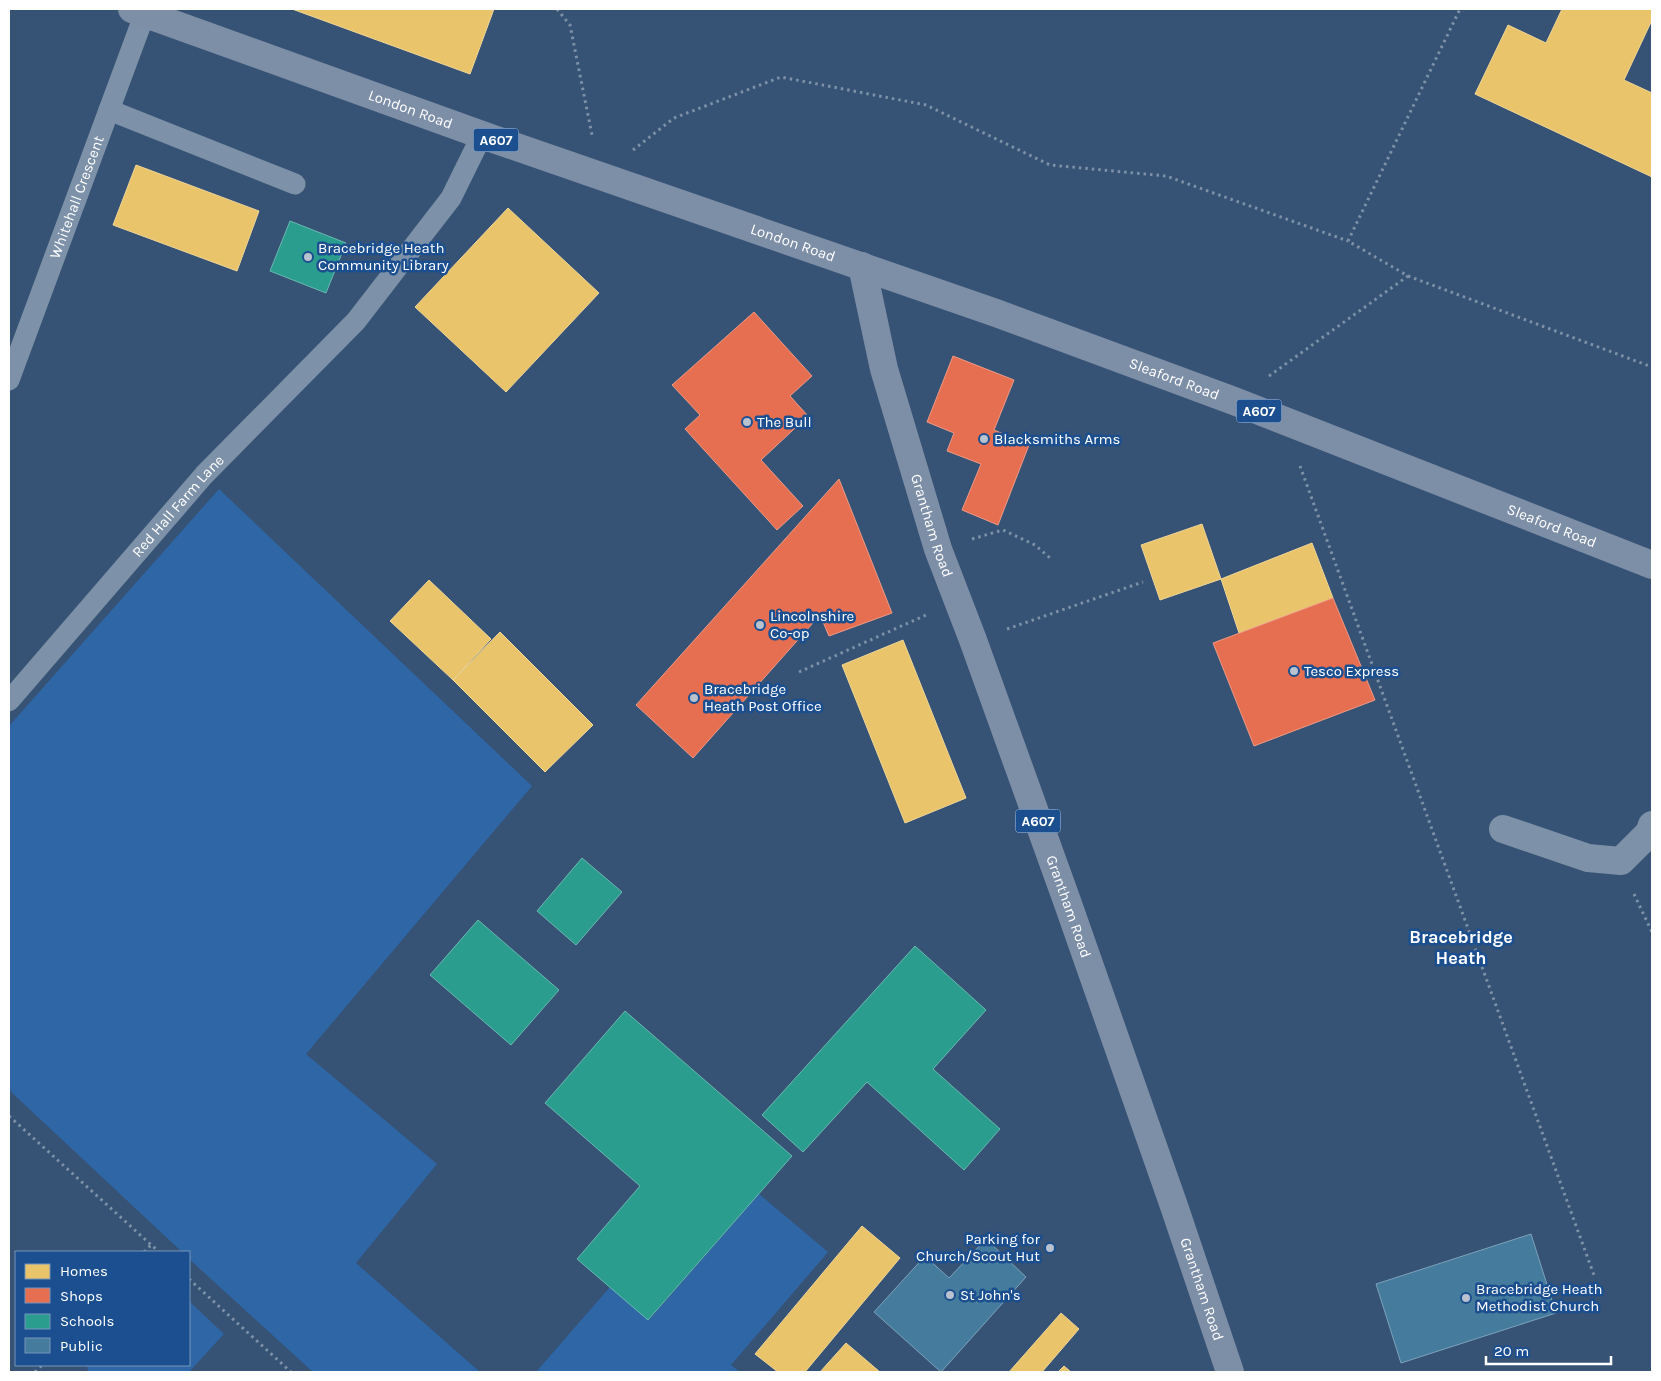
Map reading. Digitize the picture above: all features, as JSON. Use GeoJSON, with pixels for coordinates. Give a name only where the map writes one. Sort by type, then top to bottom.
{"type":"FeatureCollection","features":[{"type":"Feature","properties":{"kind":"main road","name":"London Road"},"geometry":{"type":"LineString","coordinates":[[139,11],[482,135],[862,266]]}},
{"type":"Feature","properties":{"kind":"main road","name":"Sleaford Road"},"geometry":{"type":"LineString","coordinates":[[862,266],[996,313],[1234,401],[1652,565]]}},
{"type":"Feature","properties":{"kind":"main road","name":"Grantham Road"},"geometry":{"type":"LineString","coordinates":[[862,266],[884,368],[938,549],[973,640],[1067,901],[1230,1372]]}},
{"type":"Feature","properties":{"kind":"street"},"geometry":{"type":"LineString","coordinates":[[1503,828],[1588,858],[1622,861],[1649,833],[1652,825]]}},
{"type":"Feature","properties":{"kind":"lane","name":"Whitehall Crescent"},"geometry":{"type":"LineString","coordinates":[[9,380],[109,110],[139,11]]}},
{"type":"Feature","properties":{"kind":"lane"},"geometry":{"type":"LineString","coordinates":[[109,110],[295,184]]}},
{"type":"Feature","properties":{"kind":"lane","name":"Red Hall Farm Lane"},"geometry":{"type":"LineString","coordinates":[[9,701],[204,475],[356,321],[451,198],[482,135]]}},
{"type":"Feature","properties":{"kind":"path"},"geometry":{"type":"LineString","coordinates":[[557,9],[570,25],[600,176],[674,118],[781,77],[926,105],[1050,165],[1166,176],[1348,241],[1408,276],[1652,367]]}},
{"type":"Feature","properties":{"kind":"path"},"geometry":{"type":"LineString","coordinates":[[1348,241],[1460,9]]}},
{"type":"Feature","properties":{"kind":"path"},"geometry":{"type":"LineString","coordinates":[[1234,401],[1408,276]]}},
{"type":"Feature","properties":{"kind":"path"},"geometry":{"type":"LineString","coordinates":[[1284,420],[1595,1278]]}},
{"type":"Feature","properties":{"kind":"path"},"geometry":{"type":"LineString","coordinates":[[938,549],[1003,530],[1035,545],[1050,558]]}},
{"type":"Feature","properties":{"kind":"path"},"geometry":{"type":"LineString","coordinates":[[973,640],[1143,582]]}},
{"type":"Feature","properties":{"kind":"path"},"geometry":{"type":"LineString","coordinates":[[799,672],[958,600]]}},
{"type":"Feature","properties":{"kind":"path"},"geometry":{"type":"LineString","coordinates":[[9,1116],[158,1251]]}},
{"type":"Feature","properties":{"kind":"path"},"geometry":{"type":"LineString","coordinates":[[145,1251],[151,1245]]}},
{"type":"Feature","properties":{"kind":"path"},"geometry":{"type":"LineString","coordinates":[[190,1280],[291,1372]]}},
{"type":"Feature","properties":{"kind":"shaded area"},"geometry":{"type":"Polygon","coordinates":[[[219,489],[532,786],[306,1054],[437,1164],[356,1263],[480,1372],[313,1372],[190,1260],[190,1251],[181,1251],[9,1090],[9,726],[219,489]]]}},
{"type":"Feature","properties":{"kind":"shaded area"},"geometry":{"type":"Polygon","coordinates":[[[759,1194],[828,1252],[731,1365],[740,1372],[536,1372],[610,1287],[649,1320],[759,1194]]]}},
{"type":"Feature","properties":{"kind":"shaded area"},"geometry":{"type":"Polygon","coordinates":[[[190,1302],[224,1334],[189,1372],[88,1372],[87,1366],[190,1366],[190,1302]]]}},
{"type":"Feature","properties":{"kind":"building: Homes"},"geometry":{"type":"Polygon","coordinates":[[[292,9],[494,9],[470,74],[292,9]]]}},
{"type":"Feature","properties":{"kind":"building: Homes"},"geometry":{"type":"Polygon","coordinates":[[[1562,9],[1652,9],[1652,20],[1624,80],[1652,93],[1652,177],[1475,94],[1508,25],[1546,43],[1562,9]]]}},
{"type":"Feature","properties":{"kind":"building: Homes"},"geometry":{"type":"Polygon","coordinates":[[[136,165],[259,211],[237,271],[113,225],[136,165]]]}},
{"type":"Feature","properties":{"kind":"building: Homes"},"geometry":{"type":"Polygon","coordinates":[[[508,208],[599,293],[506,392],[415,307],[508,208]]]}},
{"type":"Feature","properties":{"kind":"building: Homes"},"geometry":{"type":"Polygon","coordinates":[[[1202,524],[1221,579],[1160,600],[1141,545],[1202,524]]]}},
{"type":"Feature","properties":{"kind":"building: Homes"},"geometry":{"type":"Polygon","coordinates":[[[1312,543],[1333,598],[1239,633],[1221,579],[1312,543]]]}},
{"type":"Feature","properties":{"kind":"building: Homes"},"geometry":{"type":"Polygon","coordinates":[[[429,580],[491,639],[453,680],[390,621],[429,580]]]}},
{"type":"Feature","properties":{"kind":"building: Homes"},"geometry":{"type":"Polygon","coordinates":[[[500,632],[593,725],[545,772],[453,680],[500,632]]]}},
{"type":"Feature","properties":{"kind":"building: Homes"},"geometry":{"type":"Polygon","coordinates":[[[903,640],[966,798],[905,823],[842,665],[903,640]]]}},
{"type":"Feature","properties":{"kind":"building: Homes"},"geometry":{"type":"Polygon","coordinates":[[[862,1226],[900,1258],[805,1372],[778,1372],[755,1354],[862,1226]]]}},
{"type":"Feature","properties":{"kind":"building: Homes"},"geometry":{"type":"Polygon","coordinates":[[[1061,1313],[1079,1329],[1042,1372],[1009,1372],[1061,1313]]]}},
{"type":"Feature","properties":{"kind":"building: Homes"},"geometry":{"type":"Polygon","coordinates":[[[846,1343],[880,1372],[820,1372],[846,1343]]]}},
{"type":"Feature","properties":{"kind":"building: Homes"},"geometry":{"type":"Polygon","coordinates":[[[1064,1366],[1071,1372],[1058,1372],[1064,1366]]]}},
{"type":"Feature","properties":{"kind":"building: Shops","name":"The Bull"},"geometry":{"type":"Polygon","coordinates":[[[754,312],[812,376],[790,396],[808,416],[761,460],[803,506],[777,530],[685,429],[700,415],[672,385],[754,312]]]}},
{"type":"Feature","properties":{"kind":"building: Shops","name":"Blacksmiths Arms"},"geometry":{"type":"Polygon","coordinates":[[[953,356],[1014,380],[994,430],[1029,445],[998,525],[962,510],[981,464],[947,451],[954,433],[927,422],[953,356]]]}},
{"type":"Feature","properties":{"kind":"building: Shops","name":"Lincolnshire Co-op"},"geometry":{"type":"Polygon","coordinates":[[[839,479],[892,613],[829,636],[820,615],[693,758],[636,705],[839,479]]]}},
{"type":"Feature","properties":{"kind":"building: Shops","name":"Tesco Express"},"geometry":{"type":"Polygon","coordinates":[[[1333,598],[1375,700],[1254,746],[1213,643],[1333,598]]]}},
{"type":"Feature","properties":{"kind":"building: Schools","name":"Bracebridge Heath Community Library"},"geometry":{"type":"Polygon","coordinates":[[[290,221],[346,243],[326,293],[270,271],[290,221]]]}},
{"type":"Feature","properties":{"kind":"building: Schools"},"geometry":{"type":"Polygon","coordinates":[[[582,858],[622,892],[576,945],[537,911],[582,858]]]}},
{"type":"Feature","properties":{"kind":"building: Schools"},"geometry":{"type":"Polygon","coordinates":[[[478,920],[559,990],[511,1045],[430,975],[478,920]]]}},
{"type":"Feature","properties":{"kind":"building: Schools"},"geometry":{"type":"Polygon","coordinates":[[[915,946],[986,1010],[933,1069],[1000,1129],[964,1170],[867,1082],[803,1152],[762,1115],[915,946]]]}},
{"type":"Feature","properties":{"kind":"building: Schools"},"geometry":{"type":"Polygon","coordinates":[[[625,1011],[792,1156],[648,1320],[577,1259],[640,1186],[545,1103],[625,1011]]]}},
{"type":"Feature","properties":{"kind":"building: Public","name":"Bracebridge Heath Methodist Church"},"geometry":{"type":"Polygon","coordinates":[[[1531,1234],[1556,1313],[1401,1363],[1376,1284],[1531,1234]]]}},
{"type":"Feature","properties":{"kind":"building: Public","name":"St John's"},"geometry":{"type":"Polygon","coordinates":[[[986,1239],[1026,1277],[941,1372],[874,1312],[925,1256],[949,1278],[986,1239]]]}},
{"type":"Feature","properties":{"kind":"place","name":"Bracebridge Heath Community Library"},"geometry":{"type":"Point","coordinates":[308,257]}},
{"type":"Feature","properties":{"kind":"place","name":"The Bull"},"geometry":{"type":"Point","coordinates":[747,422]}},
{"type":"Feature","properties":{"kind":"place","name":"Blacksmiths Arms"},"geometry":{"type":"Point","coordinates":[984,439]}},
{"type":"Feature","properties":{"kind":"place","name":"Lincolnshire Co-op"},"geometry":{"type":"Point","coordinates":[760,625]}},
{"type":"Feature","properties":{"kind":"place","name":"Tesco Express"},"geometry":{"type":"Point","coordinates":[1294,671]}},
{"type":"Feature","properties":{"kind":"place","name":"Bracebridge Heath Post Office"},"geometry":{"type":"Point","coordinates":[694,698]}},
{"type":"Feature","properties":{"kind":"place","name":"Parking for Church/Scout Hut"},"geometry":{"type":"Point","coordinates":[1050,1248]}},
{"type":"Feature","properties":{"kind":"place","name":"St John's"},"geometry":{"type":"Point","coordinates":[950,1295]}},
{"type":"Feature","properties":{"kind":"place","name":"Bracebridge Heath Methodist Church"},"geometry":{"type":"Point","coordinates":[1466,1298]}},
{"type":"Feature","properties":{"kind":"district","name":"Bracebridge Heath"},"geometry":{"type":"Point","coordinates":[1461,948]}}]}
